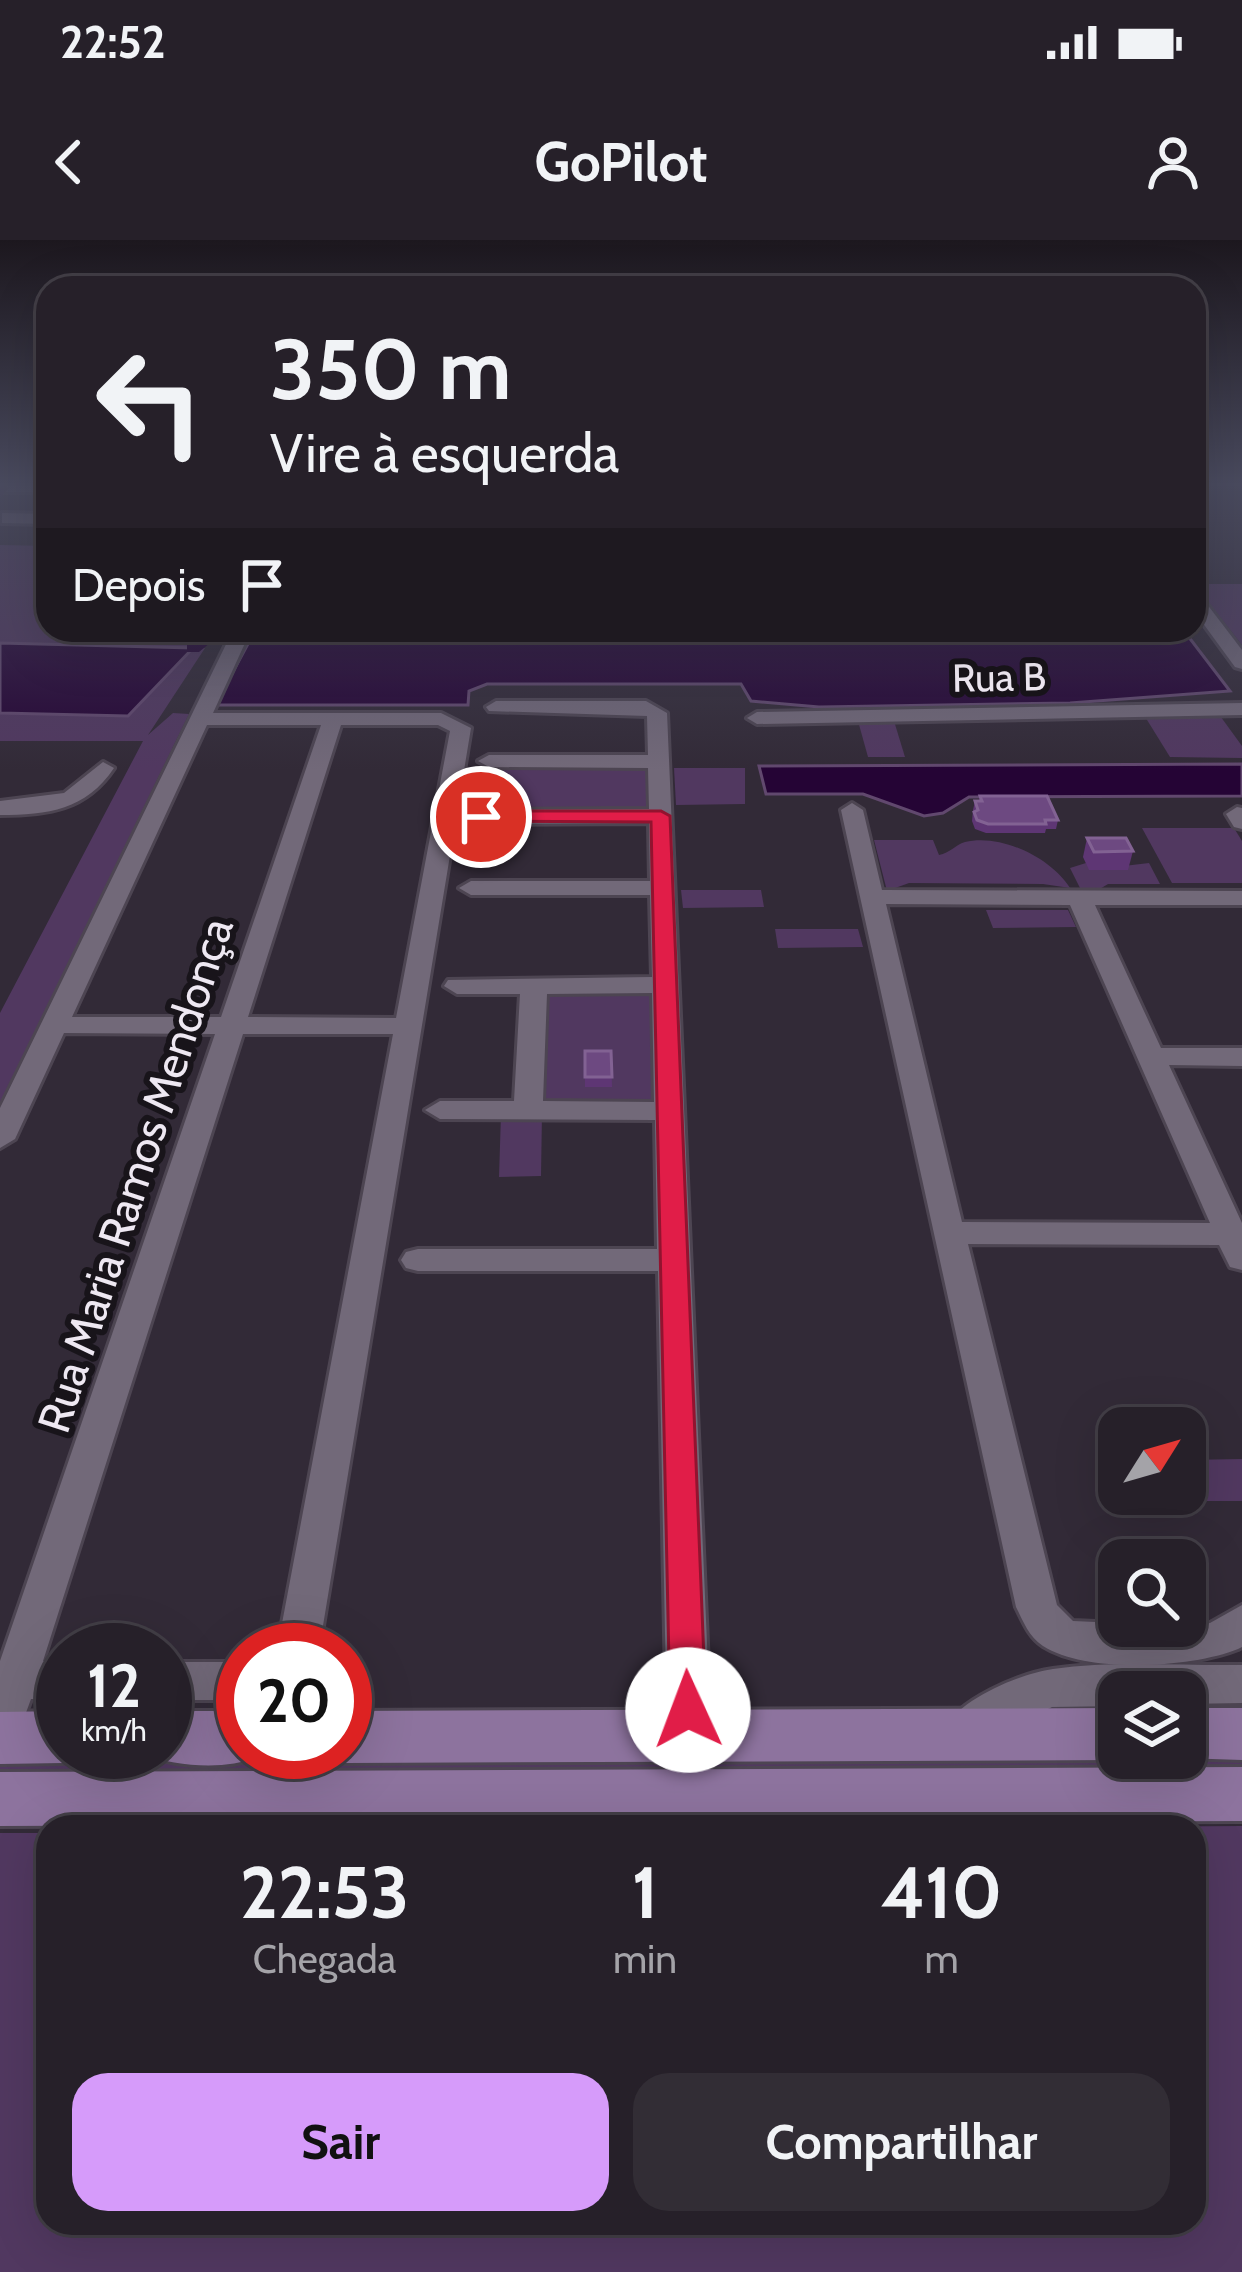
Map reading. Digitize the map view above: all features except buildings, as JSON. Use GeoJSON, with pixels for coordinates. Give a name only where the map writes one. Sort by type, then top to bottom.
{"type":"FeatureCollection","features":[{"type":"Feature","properties":{"kind":"main road"},"geometry":{"type":"LineString","coordinates":[[372,1737],[1098,1734]]}},
{"type":"Feature","properties":{"kind":"main road"},"geometry":{"type":"LineString","coordinates":[[1206,1734],[1242,1734]]}},
{"type":"Feature","properties":{"kind":"main road"},"geometry":{"type":"LineString","coordinates":[[0,1738],[36,1737]]}},
{"type":"Feature","properties":{"kind":"main road"},"geometry":{"type":"LineString","coordinates":[[0,1799],[1242,1794]]}},
{"type":"Feature","properties":{"kind":"street"},"geometry":{"type":"LineString","coordinates":[[1206,625],[1242,662]]}},
{"type":"Feature","properties":{"kind":"street"},"geometry":{"type":"LineString","coordinates":[[0,1139],[236,642]]}},
{"type":"Feature","properties":{"kind":"street"},"geometry":{"type":"LineString","coordinates":[[496,707],[648,704],[659,762],[688,1736]]}},
{"type":"Feature","properties":{"kind":"street","name":"Rua B"},"geometry":{"type":"LineString","coordinates":[[757,718],[1242,709]]}},
{"type":"Feature","properties":{"kind":"street"},"geometry":{"type":"LineString","coordinates":[[200,719],[455,722],[461,731],[303,1623]]}},
{"type":"Feature","properties":{"kind":"street","name":"Rua Maria Ramos Mendonça"},"geometry":{"type":"LineString","coordinates":[[0,1726],[8,1680],[333,719]]}},
{"type":"Feature","properties":{"kind":"street"},"geometry":{"type":"LineString","coordinates":[[489,761],[659,762]]}},
{"type":"Feature","properties":{"kind":"street"},"geometry":{"type":"LineString","coordinates":[[0,836],[9,808],[74,799],[92,788],[103,768]]}},
{"type":"Feature","properties":{"kind":"street"},"geometry":{"type":"LineString","coordinates":[[852,810],[1032,1596],[1042,1618],[1061,1636],[1084,1643],[1206,1642],[1228,1635],[1242,1623]]}},
{"type":"Feature","properties":{"kind":"street"},"geometry":{"type":"LineString","coordinates":[[481,817],[661,816]]}},
{"type":"Feature","properties":{"kind":"street"},"geometry":{"type":"LineString","coordinates":[[471,888],[663,888]]}},
{"type":"Feature","properties":{"kind":"street"},"geometry":{"type":"LineString","coordinates":[[872,897],[1242,898]]}},
{"type":"Feature","properties":{"kind":"street"},"geometry":{"type":"LineString","coordinates":[[948,1233],[1236,1246],[1078,897]]}},
{"type":"Feature","properties":{"kind":"street"},"geometry":{"type":"LineString","coordinates":[[457,986],[666,986]]}},
{"type":"Feature","properties":{"kind":"street"},"geometry":{"type":"LineString","coordinates":[[528,1110],[534,986]]}},
{"type":"Feature","properties":{"kind":"street"},"geometry":{"type":"LineString","coordinates":[[54,1025],[409,1026]]}},
{"type":"Feature","properties":{"kind":"street"},"geometry":{"type":"LineString","coordinates":[[1150,1056],[1242,1057]]}},
{"type":"Feature","properties":{"kind":"street"},"geometry":{"type":"LineString","coordinates":[[440,1110],[670,1111]]}},
{"type":"Feature","properties":{"kind":"street"},"geometry":{"type":"LineString","coordinates":[[418,1260],[674,1260]]}},
{"type":"Feature","properties":{"kind":"street"},"geometry":{"type":"LineString","coordinates":[[963,1733],[1009,1704],[1051,1688],[1242,1684]]}},
{"type":"Feature","properties":{"kind":"shaded area"},"geometry":{"type":"Polygon","coordinates":[[[0,581],[36,581],[36,642],[196,642],[193,647],[205,648],[148,735],[173,713],[189,714],[0,1104],[0,1013],[143,741],[0,741],[0,713],[128,716],[192,649],[0,643],[0,581]]]}},
{"type":"Feature","properties":{"kind":"shaded area"},"geometry":{"type":"Polygon","coordinates":[[[1206,584],[1242,584],[1242,645],[1206,599],[1206,584]]]}},
{"type":"Feature","properties":{"kind":"shaded area"},"geometry":{"type":"Polygon","coordinates":[[[249,642],[1193,642],[1230,691],[1070,703],[819,707],[751,701],[741,684],[487,684],[469,691],[468,705],[215,705],[249,642]]]}},
{"type":"Feature","properties":{"kind":"shaded area"},"geometry":{"type":"Polygon","coordinates":[[[0,643],[193,648],[128,716],[0,713],[0,643]]]}},
{"type":"Feature","properties":{"kind":"shaded area"},"geometry":{"type":"Polygon","coordinates":[[[1218,713],[1242,746],[1242,758],[1170,757],[1144,715],[1218,713]]]}},
{"type":"Feature","properties":{"kind":"shaded area"},"geometry":{"type":"Polygon","coordinates":[[[858,721],[894,721],[905,757],[868,757],[858,721]]]}},
{"type":"Feature","properties":{"kind":"shaded area"},"geometry":{"type":"Polygon","coordinates":[[[504,764],[649,765],[651,807],[617,807],[616,813],[498,813],[504,764]]]}},
{"type":"Feature","properties":{"kind":"shaded area"},"geometry":{"type":"Polygon","coordinates":[[[1242,764],[1242,796],[969,797],[943,813],[924,816],[863,794],[766,794],[759,766],[1242,764]]]}},
{"type":"Feature","properties":{"kind":"shaded area"},"geometry":{"type":"Polygon","coordinates":[[[674,768],[745,768],[745,804],[676,805],[674,768]]]}},
{"type":"Feature","properties":{"kind":"shaded area"},"geometry":{"type":"Polygon","coordinates":[[[1142,828],[1234,828],[1242,841],[1242,883],[1172,883],[1142,828]]]}},
{"type":"Feature","properties":{"kind":"shaded area"},"geometry":{"type":"Polygon","coordinates":[[[874,840],[933,840],[939,855],[965,842],[994,841],[1039,858],[1070,888],[909,883],[887,891],[874,840]]]}},
{"type":"Feature","properties":{"kind":"shaded area"},"geometry":{"type":"Polygon","coordinates":[[[1086,863],[1090,870],[1149,863],[1160,884],[1108,884],[1098,890],[1081,890],[1070,868],[1086,863]]]}},
{"type":"Feature","properties":{"kind":"shaded area"},"geometry":{"type":"Polygon","coordinates":[[[681,890],[761,890],[764,907],[683,908],[681,890]]]}},
{"type":"Feature","properties":{"kind":"shaded area"},"geometry":{"type":"Polygon","coordinates":[[[986,910],[1068,910],[1076,927],[993,928],[986,910]]]}},
{"type":"Feature","properties":{"kind":"shaded area"},"geometry":{"type":"Polygon","coordinates":[[[775,929],[858,929],[863,947],[778,948],[775,929]]]}},
{"type":"Feature","properties":{"kind":"shaded area"},"geometry":{"type":"Polygon","coordinates":[[[544,991],[654,991],[658,1105],[537,1104],[544,991]]]}},
{"type":"Feature","properties":{"kind":"shaded area"},"geometry":{"type":"Polygon","coordinates":[[[542,1113],[541,1176],[499,1177],[501,1114],[542,1113]]]}},
{"type":"Feature","properties":{"kind":"shaded area"},"geometry":{"type":"Polygon","coordinates":[[[1242,1459],[1242,1501],[1206,1501],[1206,1460],[1242,1459]]]}},
{"type":"Feature","properties":{"kind":"shaded area"},"geometry":{"type":"Polygon","coordinates":[[[0,1757],[36,1757],[36,1779],[0,1779],[0,1757]]]}},
{"type":"Feature","properties":{"kind":"shaded area"},"geometry":{"type":"Polygon","coordinates":[[[192,1757],[216,1757],[216,1778],[192,1779],[192,1757]]]}},
{"type":"Feature","properties":{"kind":"shaded area"},"geometry":{"type":"Polygon","coordinates":[[[372,1757],[1098,1757],[1098,1776],[372,1778],[372,1757]]]}},
{"type":"Feature","properties":{"kind":"shaded area"},"geometry":{"type":"Polygon","coordinates":[[[1206,1757],[1242,1757],[1242,1776],[1206,1776],[1206,1757]]]}},
{"type":"Feature","properties":{"kind":"shaded area"},"geometry":{"type":"Polygon","coordinates":[[[1206,1826],[1242,1826],[1242,2272],[0,2272],[0,1833],[36,1833],[36,2235],[1206,2235],[1206,1826]]]}},
{"type":"Feature","properties":{"kind":"waterway"},"geometry":{"type":"LineString","coordinates":[[193,648],[201,642]]}},
{"type":"Feature","properties":{"kind":"route"},"geometry":{"type":"LineString","coordinates":[[481,817],[661,816],[688,1710]]}}]}
